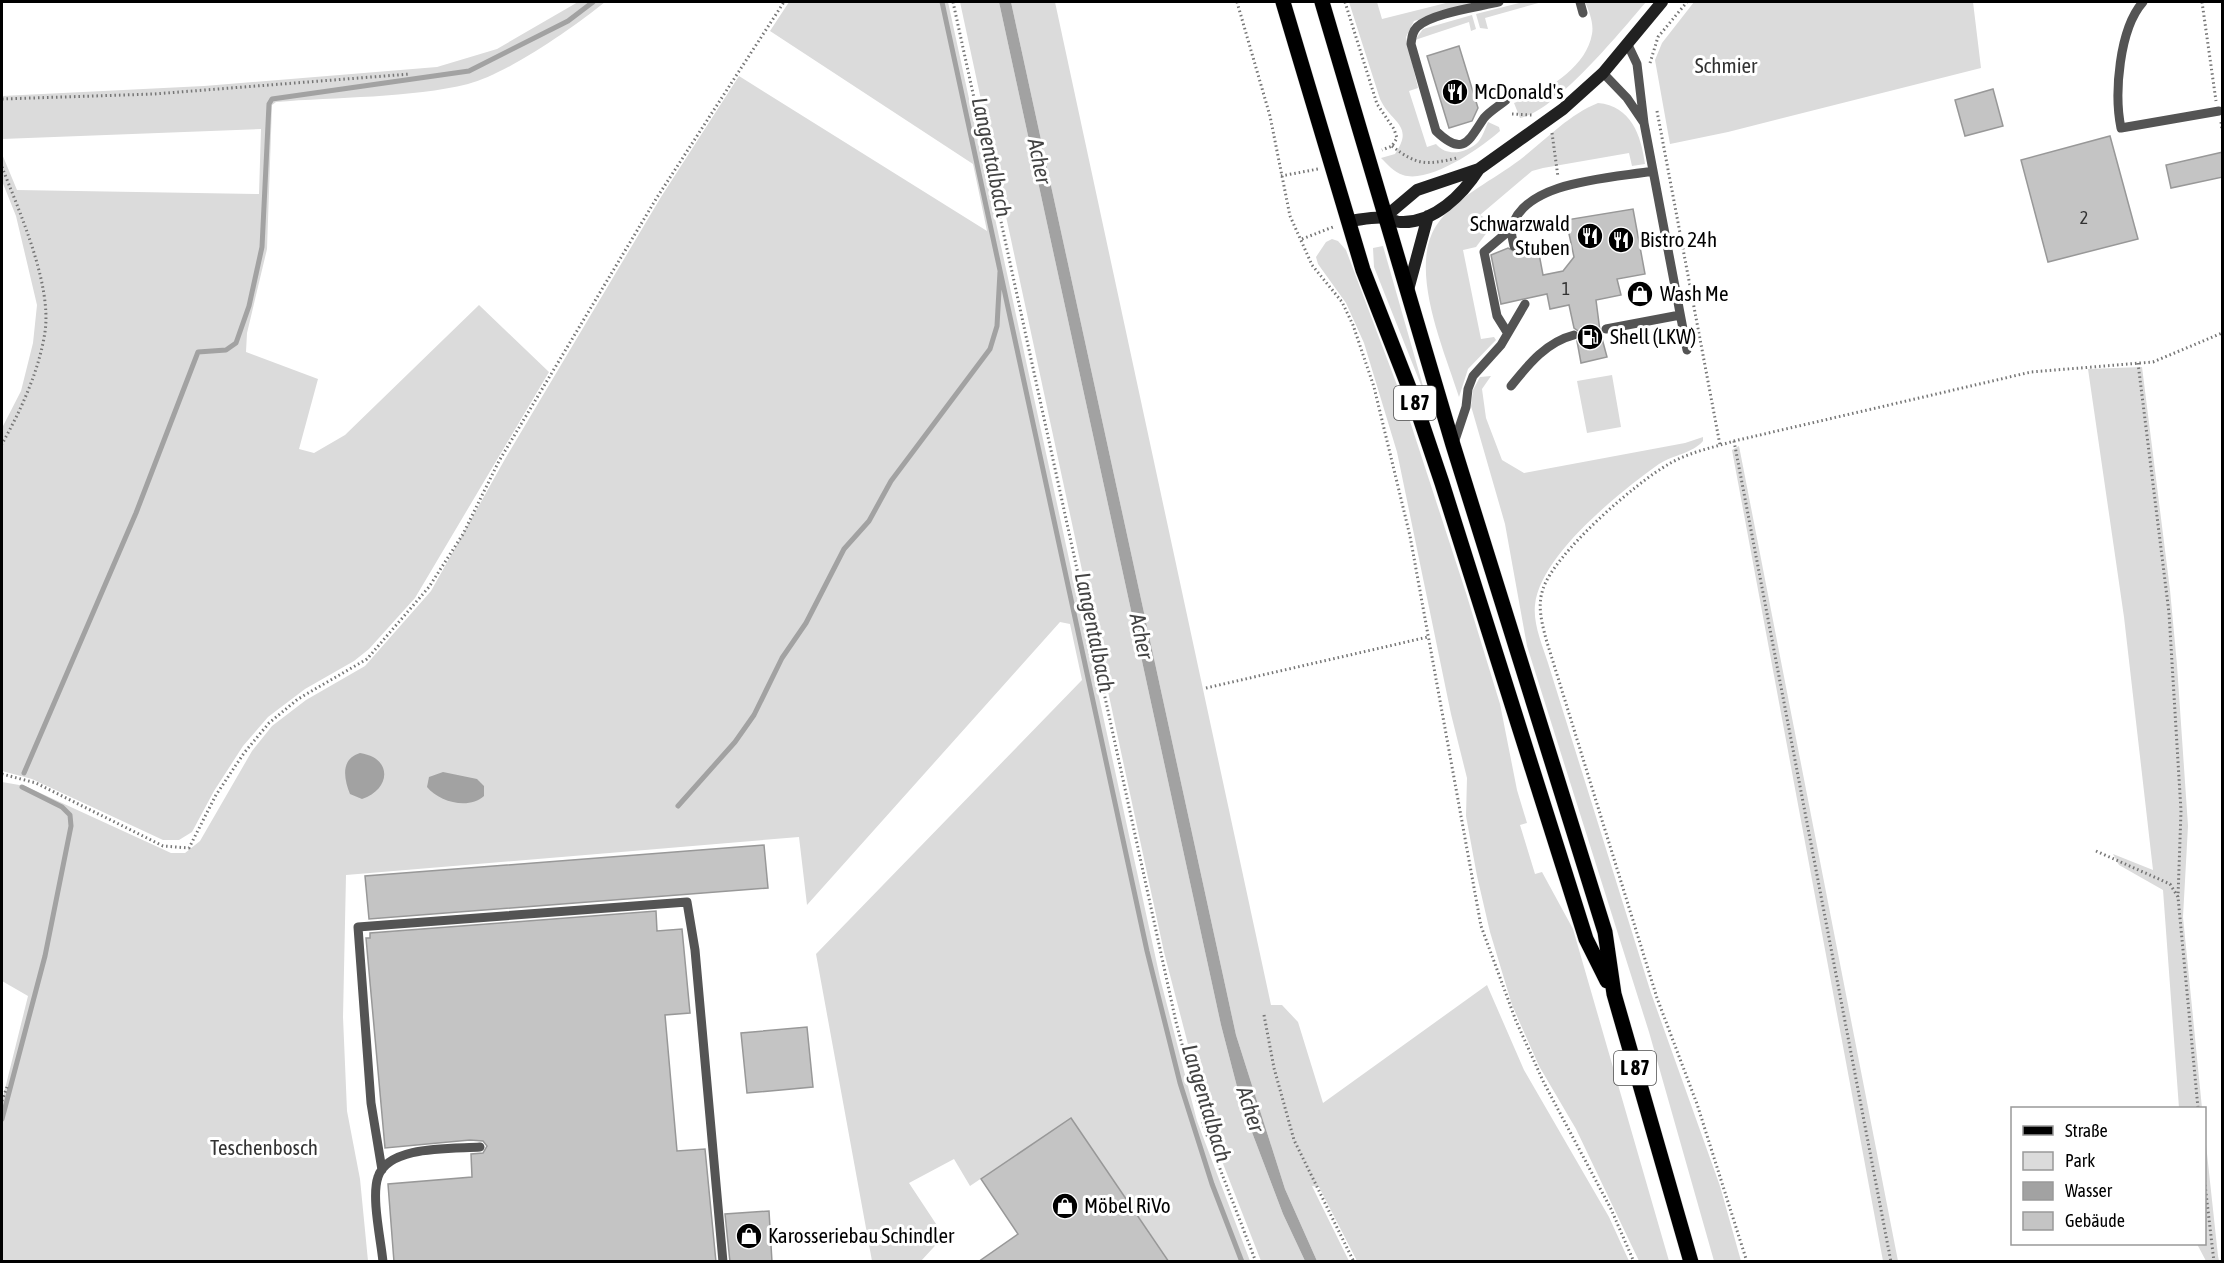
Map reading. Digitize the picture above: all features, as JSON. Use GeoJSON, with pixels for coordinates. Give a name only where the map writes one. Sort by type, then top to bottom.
{"type":"FeatureCollection","features":[{"type":"Feature","properties":{"kind":"main road","name":"L 87"},"geometry":{"type":"LineString","coordinates":[[1283,2],[1363,270],[1415,403],[1442,483],[1586,939],[1614,994]]}},
{"type":"Feature","properties":{"kind":"main road","name":"L 87"},"geometry":{"type":"LineString","coordinates":[[1322,2],[1453,445],[1605,932],[1614,994],[1691,1262]]}},
{"type":"Feature","properties":{"kind":"street"},"geometry":{"type":"LineString","coordinates":[[1385,217],[1417,190],[1479,169],[1563,109],[1603,74],[1662,2]]}},
{"type":"Feature","properties":{"kind":"street"},"geometry":{"type":"LineString","coordinates":[[1349,221],[1385,217],[1400,222],[1428,216],[1441,210],[1468,186],[1479,169]]}},
{"type":"Feature","properties":{"kind":"street"},"geometry":{"type":"LineString","coordinates":[[1407,292],[1428,216]]}},
{"type":"Feature","properties":{"kind":"lane"},"geometry":{"type":"LineString","coordinates":[[1499,2],[1430,19],[1419,25],[1413,33],[1411,44],[1436,131],[1456,146],[1465,144],[1476,134],[1484,118],[1506,100]]}},
{"type":"Feature","properties":{"kind":"lane"},"geometry":{"type":"LineString","coordinates":[[1580,2],[1584,14]]}},
{"type":"Feature","properties":{"kind":"lane"},"geometry":{"type":"LineString","coordinates":[[2143,2],[2126,39],[2119,68],[2117,106],[2121,128],[2218,111]]}},
{"type":"Feature","properties":{"kind":"lane"},"geometry":{"type":"LineString","coordinates":[[1628,45],[1637,64],[1644,123],[1687,350]]}},
{"type":"Feature","properties":{"kind":"lane"},"geometry":{"type":"LineString","coordinates":[[1603,74],[1627,98],[1644,123]]}},
{"type":"Feature","properties":{"kind":"lane"},"geometry":{"type":"LineString","coordinates":[[1507,332],[1497,316],[1484,252],[1511,229],[1518,214],[1548,190],[1653,171]]}},
{"type":"Feature","properties":{"kind":"lane"},"geometry":{"type":"LineString","coordinates":[[1511,229],[1514,246]]}},
{"type":"Feature","properties":{"kind":"lane"},"geometry":{"type":"LineString","coordinates":[[1453,445],[1466,407],[1467,389],[1473,376],[1501,345],[1525,304]]}},
{"type":"Feature","properties":{"kind":"lane"},"geometry":{"type":"LineString","coordinates":[[1606,328],[1680,315]]}},
{"type":"Feature","properties":{"kind":"lane"},"geometry":{"type":"LineString","coordinates":[[1510,386],[1533,359],[1562,338],[1574,335]]}},
{"type":"Feature","properties":{"kind":"lane"},"geometry":{"type":"LineString","coordinates":[[382,1170],[371,1103],[358,927],[687,902],[695,950],[723,1262]]}},
{"type":"Feature","properties":{"kind":"lane"},"geometry":{"type":"LineString","coordinates":[[383,1262],[376,1190],[378,1177],[382,1170],[394,1158],[410,1152],[480,1147]]}},
{"type":"Feature","properties":{"kind":"path"},"geometry":{"type":"LineString","coordinates":[[2,774],[36,783],[163,846],[189,848],[216,795],[244,753],[269,723],[298,699],[367,659],[429,587],[463,534],[499,461],[650,209],[784,2]]}},
{"type":"Feature","properties":{"kind":"path"},"geometry":{"type":"LineString","coordinates":[[953,2],[1176,1022],[1205,1130],[1256,1262]]}},
{"type":"Feature","properties":{"kind":"path"},"geometry":{"type":"LineString","coordinates":[[1237,2],[1270,116],[1284,198],[1312,265],[1342,302],[1353,325],[1374,387],[1410,536],[1481,926],[1516,1022],[1544,1083],[1611,1209],[1634,1262]]}},
{"type":"Feature","properties":{"kind":"path"},"geometry":{"type":"LineString","coordinates":[[1649,69],[1658,37],[1687,2]]}},
{"type":"Feature","properties":{"kind":"path"},"geometry":{"type":"LineString","coordinates":[[2202,2],[2218,111],[2223,129]]}},
{"type":"Feature","properties":{"kind":"path"},"geometry":{"type":"LineString","coordinates":[[2,99],[154,94],[410,74]]}},
{"type":"Feature","properties":{"kind":"path"},"geometry":{"type":"LineString","coordinates":[[1656,102],[1720,445]]}},
{"type":"Feature","properties":{"kind":"path"},"geometry":{"type":"LineString","coordinates":[[1392,147],[1420,164],[1458,158],[1463,154],[1465,144]]}},
{"type":"Feature","properties":{"kind":"path"},"geometry":{"type":"LineString","coordinates":[[2,167],[27,231],[41,279],[45,330],[37,363],[15,420],[2,444]]}},
{"type":"Feature","properties":{"kind":"path"},"geometry":{"type":"LineString","coordinates":[[1302,239],[1349,221]]}},
{"type":"Feature","properties":{"kind":"path"},"geometry":{"type":"LineString","coordinates":[[1747,1262],[1697,1104],[1657,998],[1540,617],[1542,590],[1555,565],[1567,550],[1667,464],[1734,441],[2031,372],[2153,362],[2223,333]]}},
{"type":"Feature","properties":{"kind":"path"},"geometry":{"type":"LineString","coordinates":[[2138,363],[2171,637],[2181,811],[2178,897],[2198,1107]]}},
{"type":"Feature","properties":{"kind":"path"},"geometry":{"type":"LineString","coordinates":[[1734,441],[1891,1262]]}},
{"type":"Feature","properties":{"kind":"path"},"geometry":{"type":"LineString","coordinates":[[1206,688],[1428,637]]}},
{"type":"Feature","properties":{"kind":"path"},"geometry":{"type":"LineString","coordinates":[[2097,851],[2170,884],[2178,897]]}},
{"type":"Feature","properties":{"kind":"path"},"geometry":{"type":"LineString","coordinates":[[1264,1015],[1274,1068],[1294,1140],[1354,1262]]}},
{"type":"Feature","properties":{"kind":"path"},"geometry":{"type":"LineString","coordinates":[[2,1101],[7,1087]]}},
{"type":"Feature","properties":{"kind":"path"},"geometry":{"type":"LineString","coordinates":[[2206,1186],[2214,1262]]}},
{"type":"Feature","properties":{"kind":"green space"},"geometry":{"type":"Polygon","coordinates":[[[578,2],[605,2],[558,37],[520,61],[484,79],[446,89],[423,92],[276,102],[272,105],[267,249],[247,333],[246,352],[318,379],[299,449],[314,453],[345,435],[479,305],[549,372],[415,598],[369,649],[354,661],[305,689],[268,717],[243,746],[214,791],[192,832],[179,840],[163,840],[32,779],[2,771],[2,428],[21,391],[33,343],[37,305],[16,216],[2,181],[2,154],[17,190],[259,194],[261,129],[2,139],[2,96],[204,86],[437,67],[497,49],[578,2]]]}},
{"type":"Feature","properties":{"kind":"green space","name":"Teschenbosch"},"geometry":{"type":"Polygon","coordinates":[[[789,2],[948,2],[1160,978],[1197,1121],[1250,1261],[1169,1261],[1071,1118],[970,1186],[954,1159],[909,1183],[944,1236],[921,1261],[872,1261],[816,954],[1082,680],[1070,624],[1060,622],[807,905],[799,837],[346,875],[343,1017],[347,1111],[360,1179],[368,1261],[2,1261],[2,1101],[28,996],[2,981],[2,782],[25,786],[171,853],[185,853],[200,841],[252,751],[272,726],[306,700],[365,666],[431,591],[505,459],[661,197],[739,76],[987,231],[973,164],[770,31],[789,2]]]}},
{"type":"Feature","properties":{"kind":"green space"},"geometry":{"type":"Polygon","coordinates":[[[960,2],[999,2],[1221,1025],[1242,1106],[1283,1214],[1305,1261],[1261,1261],[1211,1133],[1164,952],[960,2]]]}},
{"type":"Feature","properties":{"kind":"green space"},"geometry":{"type":"Polygon","coordinates":[[[1011,2],[1055,2],[1271,1005],[1282,1005],[1298,1022],[1323,1103],[1487,985],[1524,1070],[1609,1217],[1629,1261],[1357,1261],[1319,1187],[1312,1186],[1349,1261],[1317,1261],[1285,1189],[1236,1035],[1011,2]]]}},
{"type":"Feature","properties":{"kind":"green space"},"geometry":{"type":"Polygon","coordinates":[[[1349,2],[1377,2],[1382,19],[1450,2],[1480,2],[1414,21],[1406,37],[1418,88],[1409,91],[1427,147],[1436,144],[1445,151],[1456,152],[1472,147],[1478,142],[1488,122],[1499,127],[1500,131],[1468,155],[1440,170],[1414,176],[1403,175],[1391,168],[1381,158],[1395,154],[1401,144],[1402,130],[1380,99],[1349,2]]]}},
{"type":"Feature","properties":{"kind":"green space"},"geometry":{"type":"Polygon","coordinates":[[[1523,2],[1542,2],[1485,18],[1488,29],[1480,28],[1476,14],[1523,2]]]}},
{"type":"Feature","properties":{"kind":"green space"},"geometry":{"type":"Polygon","coordinates":[[[1585,2],[1646,2],[1569,86],[1551,101],[1520,118],[1514,103],[1550,86],[1562,78],[1582,58],[1592,34],[1590,13],[1585,2]]]}},
{"type":"Feature","properties":{"kind":"green space","name":"Schmier"},"geometry":{"type":"Polygon","coordinates":[[[1694,2],[1973,2],[1981,68],[1728,132],[1670,144],[1655,60],[1662,43],[1694,2]]]}},
{"type":"Feature","properties":{"kind":"green space"},"geometry":{"type":"Polygon","coordinates":[[[1472,15],[1476,29],[1471,31],[1469,22],[1415,40],[1423,29],[1472,15]]]}},
{"type":"Feature","properties":{"kind":"green space"},"geometry":{"type":"Polygon","coordinates":[[[1598,103],[1609,105],[1626,116],[1641,143],[1645,164],[1632,166],[1629,153],[1532,171],[1480,215],[1494,223],[1476,247],[1463,250],[1481,339],[1494,337],[1496,340],[1468,369],[1459,397],[1438,335],[1427,288],[1428,244],[1436,226],[1452,208],[1472,192],[1514,164],[1576,115],[1598,103]]]}},
{"type":"Feature","properties":{"kind":"green space"},"geometry":{"type":"Polygon","coordinates":[[[1332,239],[1338,241],[1346,250],[1406,409],[1500,704],[1517,790],[1527,823],[1520,825],[1535,874],[1542,872],[1573,929],[1669,1261],[1639,1261],[1576,1129],[1539,1066],[1512,1005],[1490,932],[1477,876],[1466,816],[1467,778],[1451,714],[1397,452],[1364,343],[1346,303],[1318,264],[1316,257],[1326,242],[1332,239]]]}},
{"type":"Feature","properties":{"kind":"green space"},"geometry":{"type":"Polygon","coordinates":[[[1383,246],[1427,400],[1374,267],[1373,248],[1383,246]]]}},
{"type":"Feature","properties":{"kind":"green space"},"geometry":{"type":"Polygon","coordinates":[[[2142,367],[2177,665],[2188,826],[2183,917],[2202,1107],[2179,1107],[2163,890],[2119,865],[2113,854],[2153,870],[2124,617],[2088,369],[2142,367]]]}},
{"type":"Feature","properties":{"kind":"green space"},"geometry":{"type":"Polygon","coordinates":[[[1612,375],[1621,427],[1587,433],[1577,381],[1612,375]]]}},
{"type":"Feature","properties":{"kind":"green space"},"geometry":{"type":"Polygon","coordinates":[[[1491,376],[1482,389],[1486,418],[1502,460],[1524,473],[1685,443],[1703,437],[1699,445],[1659,464],[1624,490],[1585,526],[1551,566],[1540,586],[1535,612],[1541,641],[1651,993],[1720,1186],[1741,1261],[1714,1261],[1649,1032],[1527,646],[1505,524],[1471,406],[1473,390],[1480,377],[1491,376]]]}},
{"type":"Feature","properties":{"kind":"green space"},"geometry":{"type":"Polygon","coordinates":[[[1739,446],[1898,1261],[1883,1261],[1732,450],[1739,446]]]}},
{"type":"Feature","properties":{"kind":"green space"},"geometry":{"type":"Polygon","coordinates":[[[2206,1144],[2219,1261],[2206,1261],[2198,1245],[2206,1245],[2206,1144]]]}},
{"type":"Feature","properties":{"kind":"water","name":"Acher"},"geometry":{"type":"Polygon","coordinates":[[[999,2],[1011,2],[1236,1035],[1285,1189],[1317,1261],[1305,1261],[1283,1214],[1242,1106],[1221,1025],[999,2]]]}},
{"type":"Feature","properties":{"kind":"water"},"geometry":{"type":"Polygon","coordinates":[[[360,753],[378,761],[383,767],[384,774],[379,788],[362,799],[350,794],[345,776],[349,760],[360,753]]]}},
{"type":"Feature","properties":{"kind":"water"},"geometry":{"type":"Polygon","coordinates":[[[443,772],[477,779],[484,786],[484,796],[470,803],[454,802],[439,797],[427,787],[429,777],[443,772]]]}},
{"type":"Feature","properties":{"kind":"building","name":"McDonald's"},"geometry":{"type":"Polygon","coordinates":[[[1459,46],[1478,108],[1472,121],[1449,128],[1427,56],[1459,46]]]}},
{"type":"Feature","properties":{"kind":"building"},"geometry":{"type":"Polygon","coordinates":[[[1993,89],[2003,126],[1965,136],[1955,100],[1993,89]]]}},
{"type":"Feature","properties":{"kind":"building"},"geometry":{"type":"Polygon","coordinates":[[[2110,136],[2138,239],[2048,262],[2021,160],[2110,136]]]}},
{"type":"Feature","properties":{"kind":"building"},"geometry":{"type":"Polygon","coordinates":[[[2223,152],[2223,177],[2171,188],[2166,165],[2223,152]]]}},
{"type":"Feature","properties":{"kind":"building"},"geometry":{"type":"Polygon","coordinates":[[[1633,209],[1645,274],[1617,279],[1621,295],[1596,300],[1600,331],[1607,357],[1581,363],[1577,341],[1581,333],[1574,328],[1569,305],[1550,309],[1547,294],[1501,304],[1491,255],[1508,248],[1516,252],[1521,246],[1537,243],[1543,275],[1563,271],[1574,257],[1566,220],[1633,209]]]}},
{"type":"Feature","properties":{"kind":"building"},"geometry":{"type":"Polygon","coordinates":[[[764,845],[768,888],[369,919],[365,876],[764,845]]]}},
{"type":"Feature","properties":{"kind":"building"},"geometry":{"type":"Polygon","coordinates":[[[656,911],[657,931],[682,929],[690,1013],[665,1015],[677,1151],[705,1149],[716,1262],[394,1262],[388,1184],[472,1177],[471,1154],[483,1153],[487,1146],[483,1141],[470,1140],[385,1148],[366,938],[370,938],[370,933],[656,911]]]}},
{"type":"Feature","properties":{"kind":"building"},"geometry":{"type":"Polygon","coordinates":[[[807,1027],[813,1087],[747,1093],[741,1033],[807,1027]]]}},
{"type":"Feature","properties":{"kind":"building","name":"Möbel RiVo"},"geometry":{"type":"Polygon","coordinates":[[[1071,1118],[1169,1262],[978,1262],[1018,1234],[981,1179],[1071,1118]]]}},
{"type":"Feature","properties":{"kind":"building","name":"Karosseriebau Schindler"},"geometry":{"type":"Polygon","coordinates":[[[769,1211],[772,1262],[730,1262],[725,1214],[769,1211]]]}},
{"type":"Feature","properties":{"kind":"waterway"},"geometry":{"type":"LineString","coordinates":[[24,773],[136,513],[198,352],[226,350],[236,343],[249,306],[262,247],[269,104],[272,99],[469,71],[568,21],[593,2]]}},
{"type":"Feature","properties":{"kind":"waterway","name":"Langentalbach"},"geometry":{"type":"LineString","coordinates":[[942,2],[1147,951],[1180,1083],[1212,1184],[1242,1262]]}},
{"type":"Feature","properties":{"kind":"waterway"},"geometry":{"type":"LineString","coordinates":[[678,806],[735,742],[754,715],[782,658],[806,623],[844,549],[869,521],[891,481],[990,349],[997,326],[1000,272]]}},
{"type":"Feature","properties":{"kind":"waterway"},"geometry":{"type":"LineString","coordinates":[[2,1119],[45,956],[71,826],[70,815],[62,807],[22,787]]}},
{"type":"Feature","properties":{"kind":"place","name":"McDonald's"},"geometry":{"type":"Point","coordinates":[1455,92]}},
{"type":"Feature","properties":{"kind":"place","name":"Schwarzwald Stuben"},"geometry":{"type":"Point","coordinates":[1590,236]}},
{"type":"Feature","properties":{"kind":"place","name":"Bistro 24h"},"geometry":{"type":"Point","coordinates":[1621,240]}},
{"type":"Feature","properties":{"kind":"place","name":"Wash Me"},"geometry":{"type":"Point","coordinates":[1640,294]}},
{"type":"Feature","properties":{"kind":"place","name":"Shell (LKW)"},"geometry":{"type":"Point","coordinates":[1590,337]}},
{"type":"Feature","properties":{"kind":"place","name":"Möbel RiVo"},"geometry":{"type":"Point","coordinates":[1065,1206]}},
{"type":"Feature","properties":{"kind":"place","name":"Karosseriebau Schindler"},"geometry":{"type":"Point","coordinates":[749,1236]}}]}
